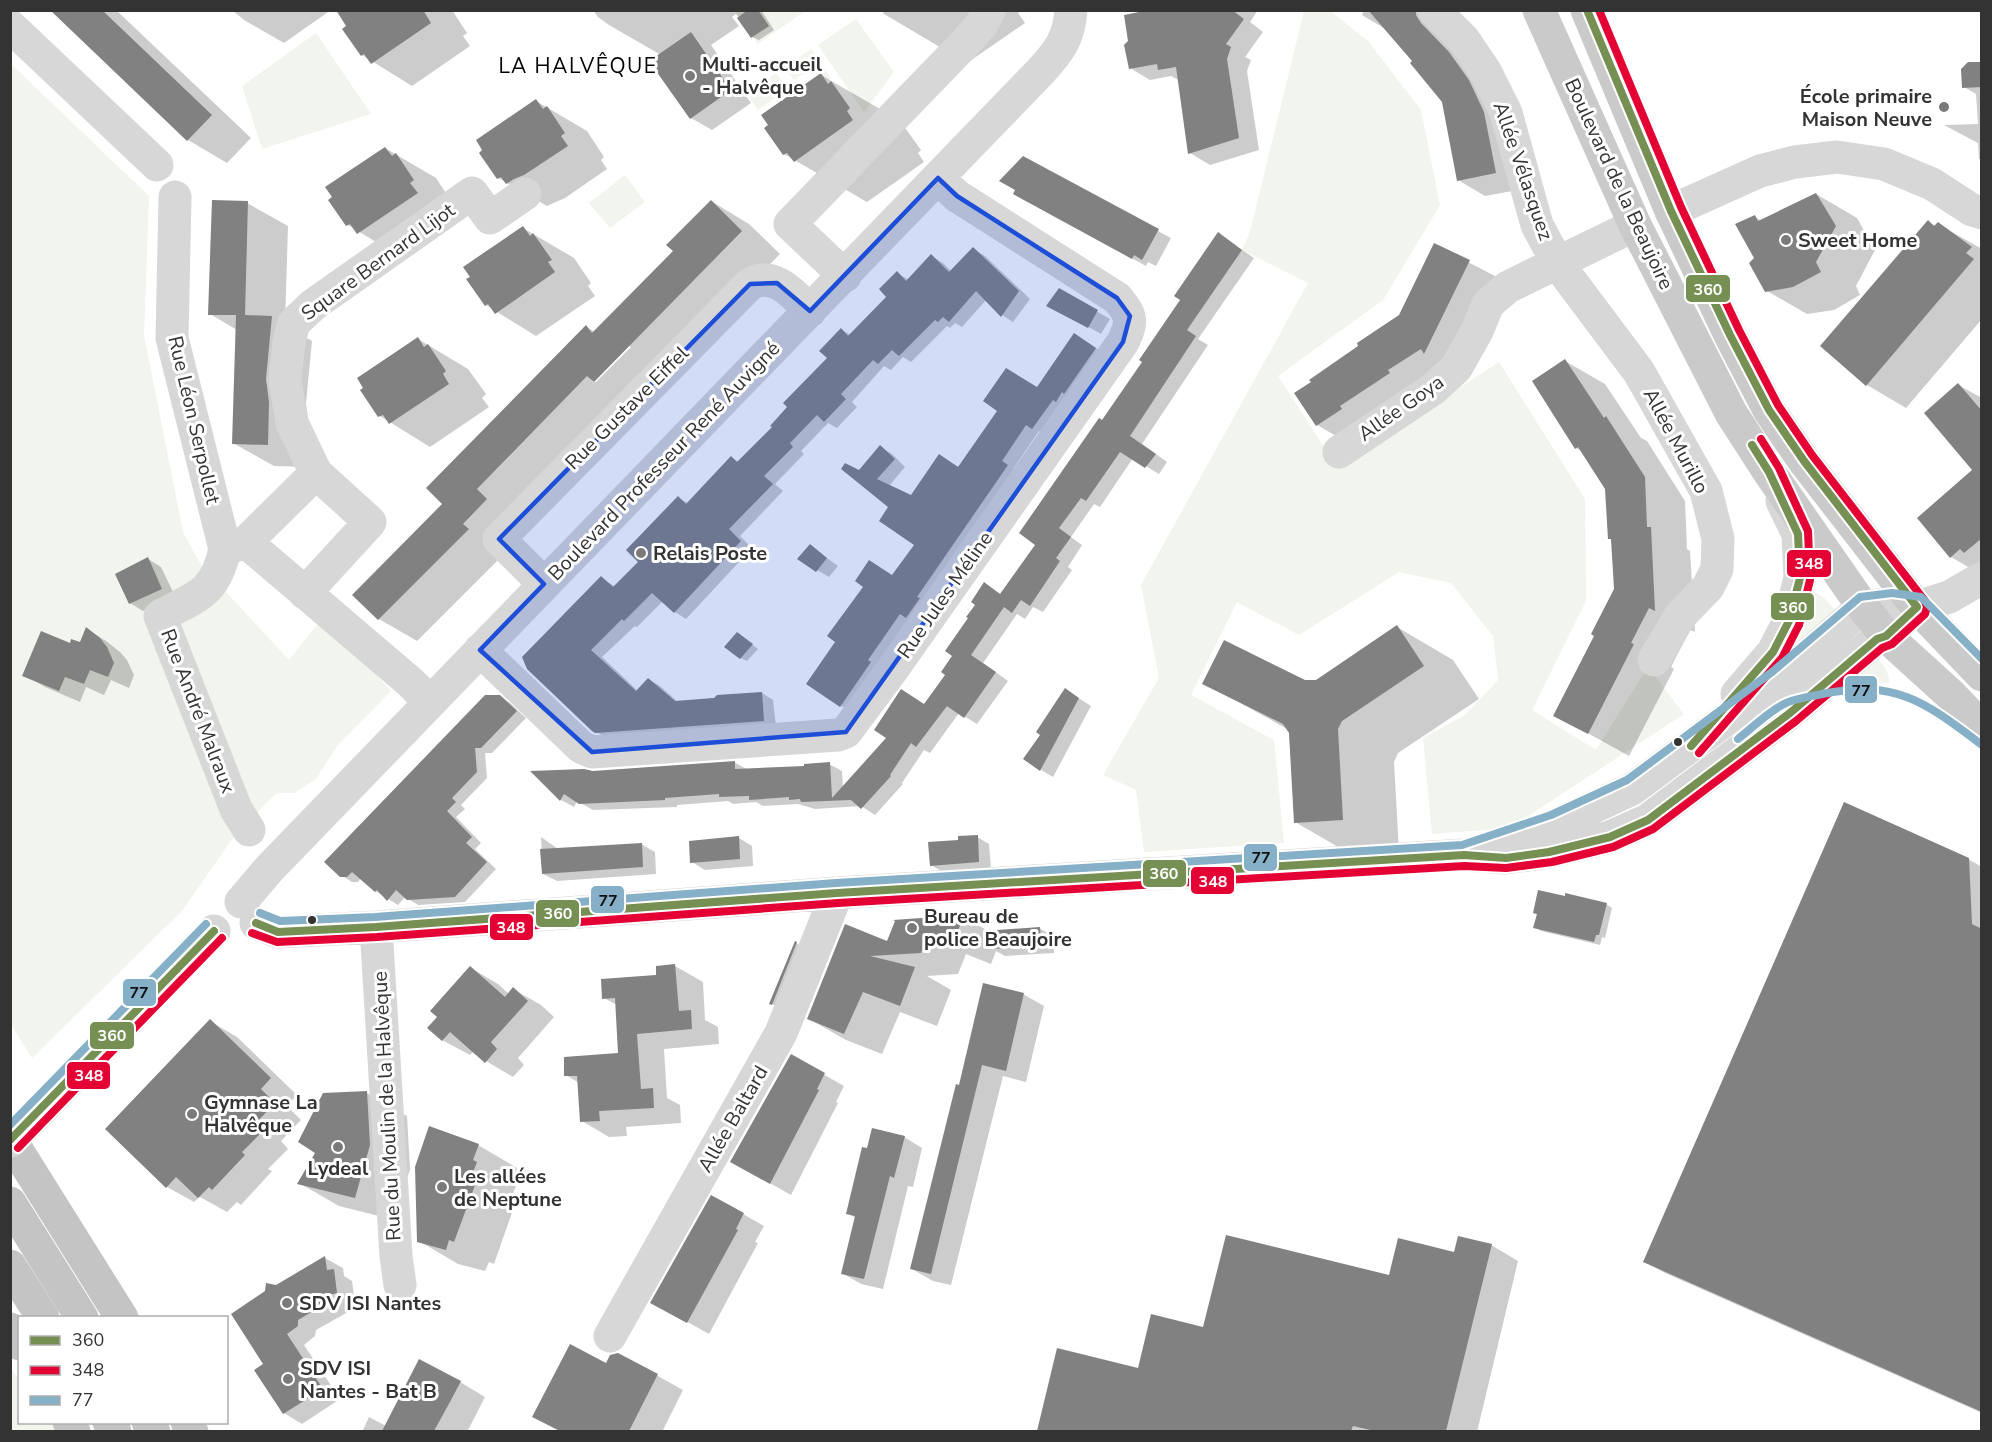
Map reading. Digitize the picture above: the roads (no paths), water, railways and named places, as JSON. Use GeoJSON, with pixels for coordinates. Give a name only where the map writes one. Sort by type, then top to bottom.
{"type":"FeatureCollection","features":[{"type":"Feature","properties":{"kind":"highway"},"geometry":{"type":"LineString","coordinates":[[10,1140],[121,1316]]}},
{"type":"Feature","properties":{"kind":"highway"},"geometry":{"type":"LineString","coordinates":[[10,1203],[81,1316]]}},
{"type":"Feature","properties":{"kind":"highway"},"geometry":{"type":"LineString","coordinates":[[10,1266],[43,1316]]}},
{"type":"Feature","properties":{"kind":"main road","name":"Boulevard de la Beaujoire"},"geometry":{"type":"LineString","coordinates":[[1539,10],[1635,225],[1731,413],[1769,472],[1863,607],[1886,636],[1952,696],[1982,728]]}},
{"type":"Feature","properties":{"kind":"main road","name":"Boulevard de la Beaujoire"},"geometry":{"type":"LineString","coordinates":[[1587,10],[1671,211],[1769,410],[1804,461],[1917,607],[1982,675]]}},
{"type":"Feature","properties":{"kind":"street"},"geometry":{"type":"LineString","coordinates":[[845,276],[790,224],[966,42],[982,24],[989,10]]}},
{"type":"Feature","properties":{"kind":"street","name":"Boulevard Professeur René Auvigné"},"geometry":{"type":"LineString","coordinates":[[10,1140],[213,931],[222,941],[231,944],[240,944],[251,936],[248,913],[269,869],[1041,71],[1062,47],[1071,10]]}},
{"type":"Feature","properties":{"kind":"street","name":"Allée Vélasquez"},"geometry":{"type":"LineString","coordinates":[[1434,10],[1464,40],[1485,70],[1506,113],[1537,225],[1558,264],[1635,225]]}},
{"type":"Feature","properties":{"kind":"street"},"geometry":{"type":"LineString","coordinates":[[10,26],[157,165]]}},
{"type":"Feature","properties":{"kind":"street"},"geometry":{"type":"LineString","coordinates":[[1671,211],[1760,171],[1795,162],[1837,157],[1884,164],[1932,184],[1972,210],[1982,213]]}},
{"type":"Feature","properties":{"kind":"street","name":"Rue Jules Méline"},"geometry":{"type":"LineString","coordinates":[[480,650],[581,747],[592,752],[838,735],[846,732],[1123,342],[1131,324],[1130,315],[1117,298],[957,196],[938,178]]}},
{"type":"Feature","properties":{"kind":"street","name":"Square Bernard Lijot"},"geometry":{"type":"LineString","coordinates":[[316,473],[292,423],[285,381],[289,342],[294,323],[313,305],[472,194],[489,218],[525,194]]}},
{"type":"Feature","properties":{"kind":"street","name":"Rue Léon Serpollet"},"geometry":{"type":"LineString","coordinates":[[175,197],[172,338],[235,546]]}},
{"type":"Feature","properties":{"kind":"street","name":"Allée Goya"},"geometry":{"type":"LineString","coordinates":[[1339,452],[1432,389],[1456,368],[1488,304],[1508,287],[1558,264]]}},
{"type":"Feature","properties":{"kind":"street","name":"Allée Murillo"},"geometry":{"type":"LineString","coordinates":[[1558,264],[1639,372],[1706,491],[1718,539],[1717,569],[1708,587],[1680,616],[1654,660]]}},
{"type":"Feature","properties":{"kind":"street","name":"Rue Gustave Eiffel"},"geometry":{"type":"LineString","coordinates":[[544,584],[499,539],[565,471],[750,284],[757,280],[777,283],[810,311]]}},
{"type":"Feature","properties":{"kind":"street"},"geometry":{"type":"LineString","coordinates":[[1688,749],[1773,652],[1790,621],[1800,578],[1798,534],[1769,472]]}},
{"type":"Feature","properties":{"kind":"street"},"geometry":{"type":"LineString","coordinates":[[305,593],[370,522],[316,473],[235,546],[305,593],[410,682],[430,702]]}},
{"type":"Feature","properties":{"kind":"street","name":"Rue André Malraux"},"geometry":{"type":"LineString","coordinates":[[235,546],[203,594],[160,616],[236,809],[249,830]]}},
{"type":"Feature","properties":{"kind":"street"},"geometry":{"type":"LineString","coordinates":[[248,913],[279,932],[837,893],[1464,855],[1506,858],[1549,852],[1610,837],[1648,820],[1790,713],[1877,639],[1886,636],[1917,607],[1949,597],[1982,578]]}},
{"type":"Feature","properties":{"kind":"street"},"geometry":{"type":"LineString","coordinates":[[1464,855],[1555,825],[1632,789],[1779,680],[1863,607],[1892,603],[1917,607]]}},
{"type":"Feature","properties":{"kind":"street","name":"Allée Baltard"},"geometry":{"type":"LineString","coordinates":[[610,1336],[782,1034],[837,893]]}},
{"type":"Feature","properties":{"kind":"street","name":"Rue du Moulin de la Halvêque"},"geometry":{"type":"LineString","coordinates":[[376,927],[396,1256],[400,1285]]}},
{"type":"Feature","properties":{"kind":"place","name":"Multi-accueil - Halvêque"},"geometry":{"type":"Point","coordinates":[690,76]}},
{"type":"Feature","properties":{"kind":"place","name":"École primaire Maison Neuve"},"geometry":{"type":"Point","coordinates":[1944,107]}},
{"type":"Feature","properties":{"kind":"place","name":"Sweet Home"},"geometry":{"type":"Point","coordinates":[1786,240]}},
{"type":"Feature","properties":{"kind":"place","name":"Relais Poste"},"geometry":{"type":"Point","coordinates":[641,553]}},
{"type":"Feature","properties":{"kind":"place","name":"Bureau de police Beaujoire"},"geometry":{"type":"Point","coordinates":[912,928]}},
{"type":"Feature","properties":{"kind":"place","name":"Gymnase La Halvêque"},"geometry":{"type":"Point","coordinates":[192,1114]}},
{"type":"Feature","properties":{"kind":"place","name":"Lydeal"},"geometry":{"type":"Point","coordinates":[338,1147]}},
{"type":"Feature","properties":{"kind":"place","name":"Les allées de Neptune"},"geometry":{"type":"Point","coordinates":[442,1187]}},
{"type":"Feature","properties":{"kind":"place","name":"SDV ISI Nantes"},"geometry":{"type":"Point","coordinates":[287,1303]}},
{"type":"Feature","properties":{"kind":"place","name":"SDV ISI Nantes - Bat B"},"geometry":{"type":"Point","coordinates":[288,1379]}},
{"type":"Feature","properties":{"kind":"district","name":"LA HALVÊQUE"},"geometry":{"type":"Point","coordinates":[578,66]}}]}
